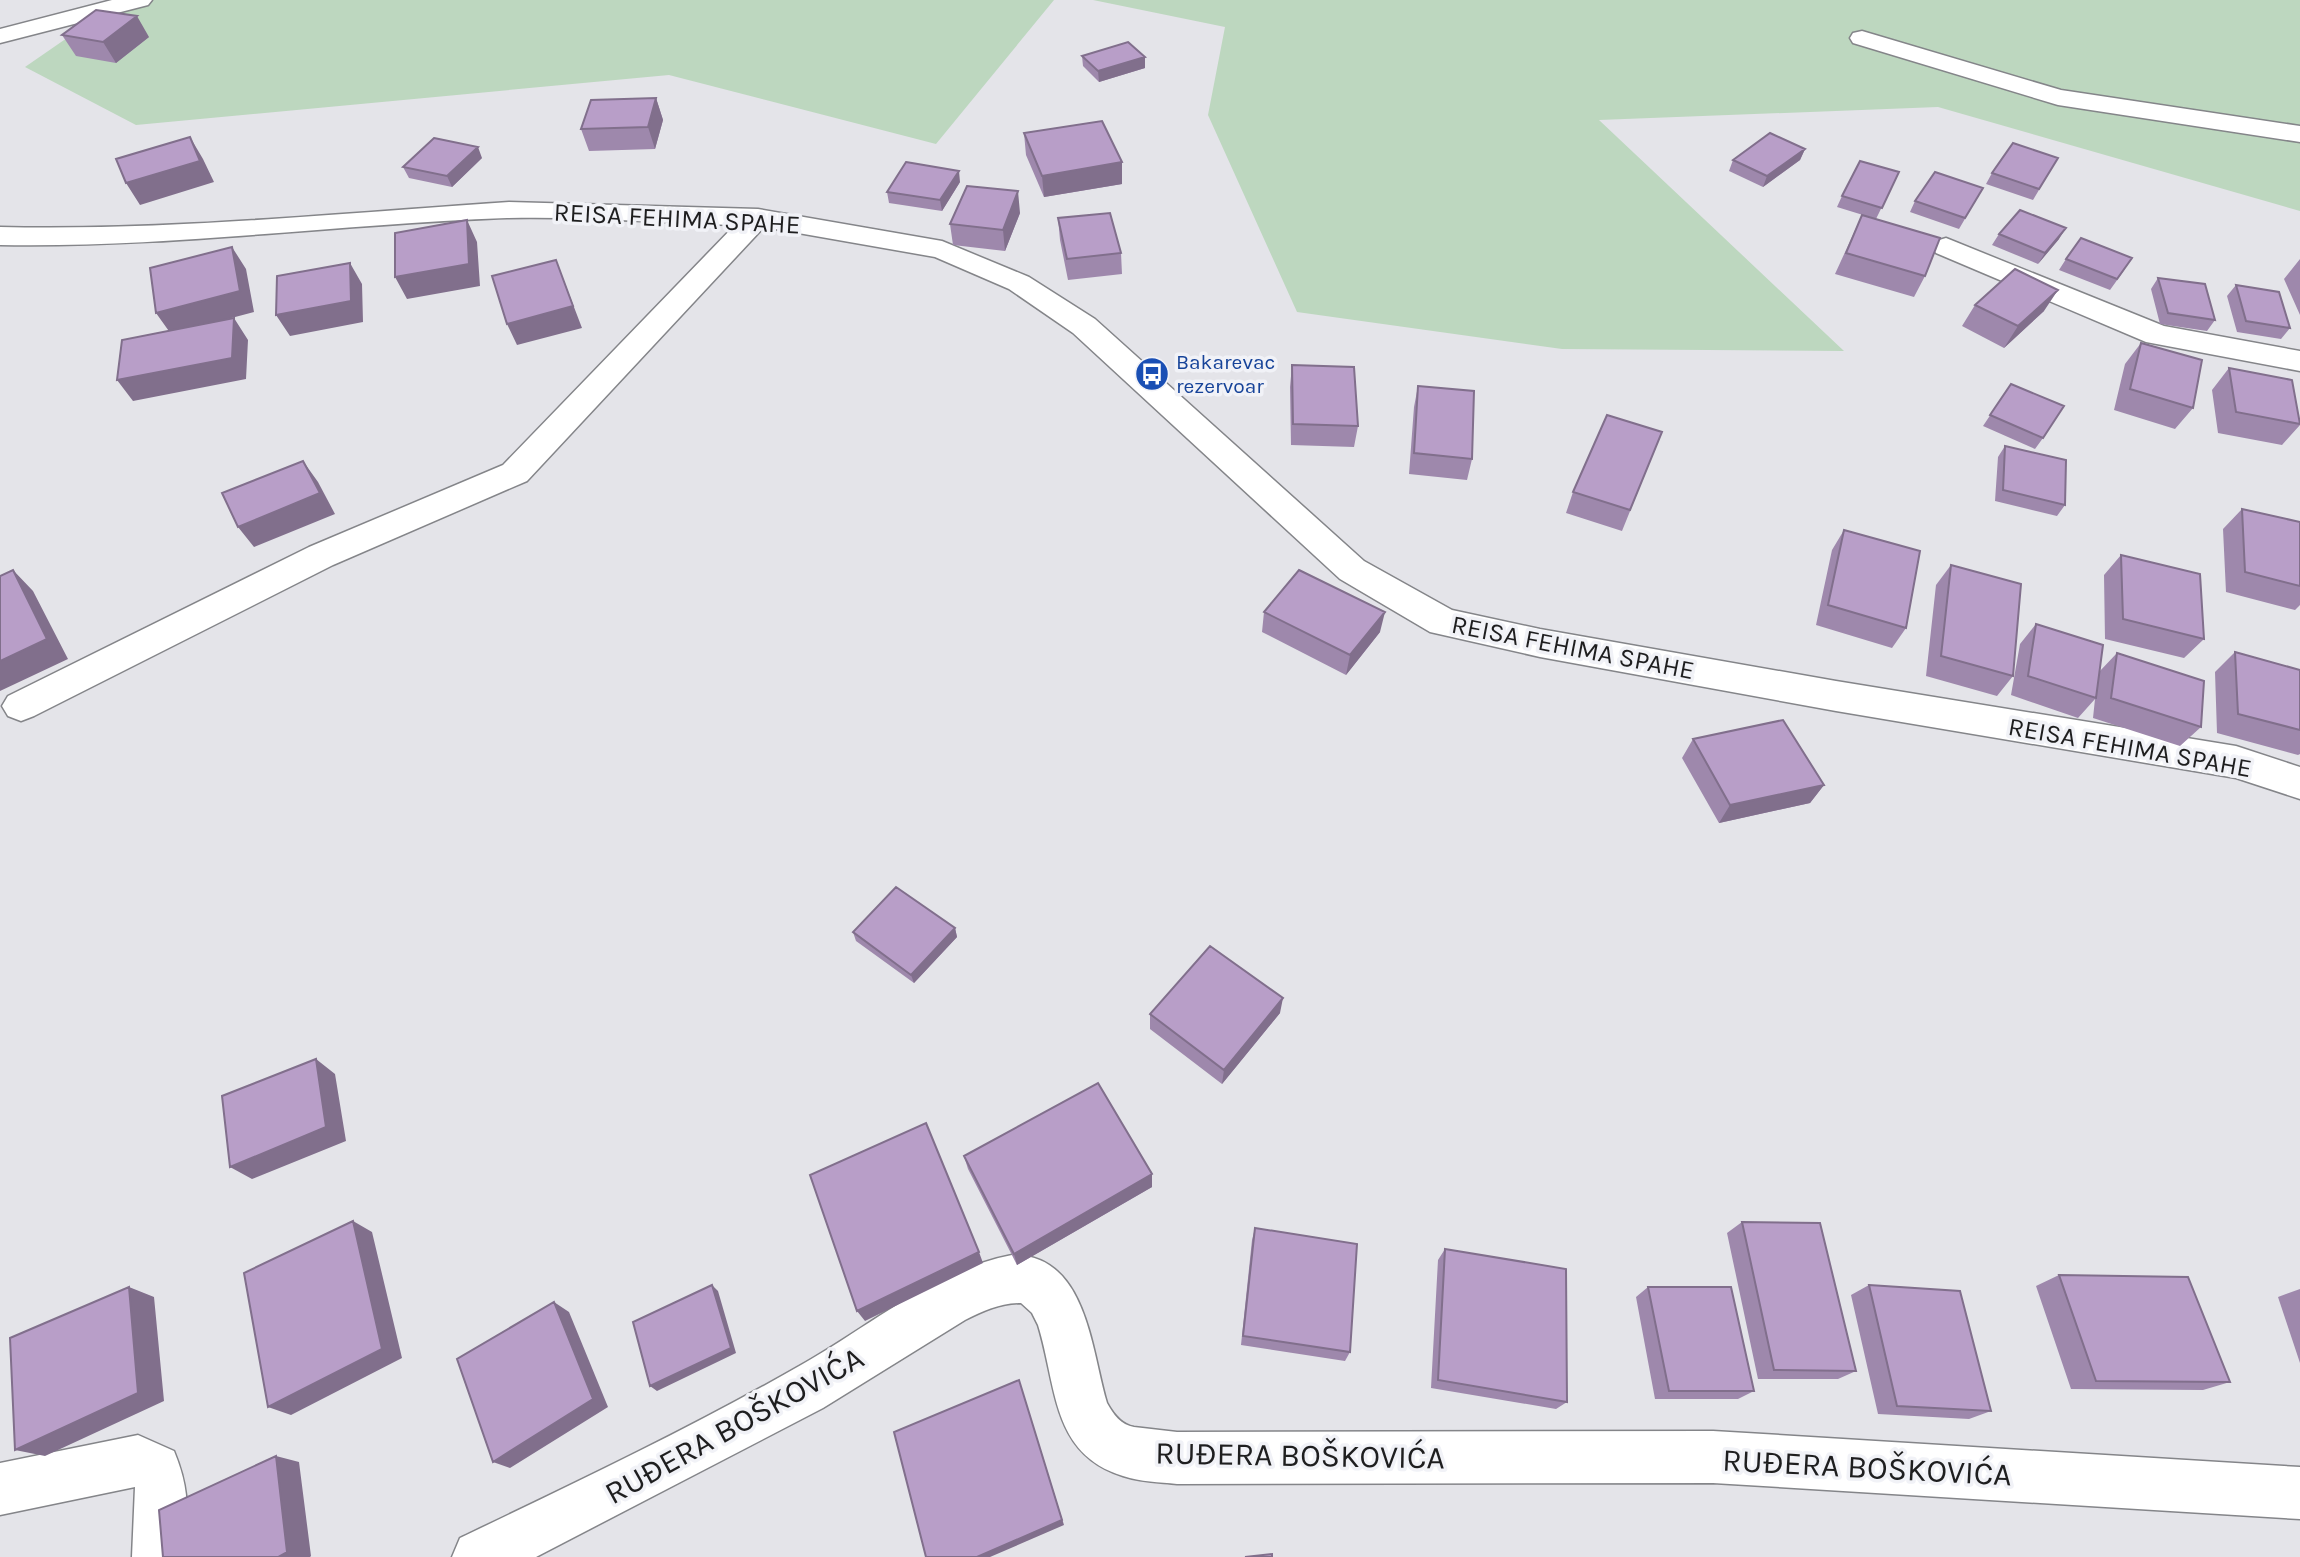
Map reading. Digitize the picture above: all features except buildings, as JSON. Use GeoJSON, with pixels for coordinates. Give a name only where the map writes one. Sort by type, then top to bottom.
{"type":"FeatureCollection","features":[{"type":"Feature","properties":{"kind":"street"},"geometry":{"type":"LineString","coordinates":[[0,36],[140,0]]}},
{"type":"Feature","properties":{"kind":"street"},"geometry":{"type":"LineString","coordinates":[[1862,38],[2058,97],[2300,134]]}},
{"type":"Feature","properties":{"kind":"street","name":"REISA FEHIMA SPAHE"},"geometry":{"type":"LineString","coordinates":[[0,236],[55,237],[186,232],[509,210],[784,219],[942,250],[1018,283],[1084,326],[1352,570],[1443,622],[1540,643],[1836,696],[2236,762],[2300,783]]}},
{"type":"Feature","properties":{"kind":"street"},"geometry":{"type":"LineString","coordinates":[[21,706],[321,556],[515,473],[758,217]]}},
{"type":"Feature","properties":{"kind":"street"},"geometry":{"type":"LineString","coordinates":[[1946,247],[2157,335],[2300,361]]}},
{"type":"Feature","properties":{"kind":"street","name":"RUĐERA BOŠKOVIĆA"},"geometry":{"type":"LineString","coordinates":[[479,1557],[584,1507],[830,1377],[947,1303],[977,1289],[1006,1280],[1031,1280],[1048,1293],[1060,1318],[1084,1408],[1094,1431],[1110,1445],[1132,1452],[1177,1458],[1713,1457],[2300,1493]]}},
{"type":"Feature","properties":{"kind":"street"},"geometry":{"type":"LineString","coordinates":[[0,1489],[138,1461],[156,1469],[162,1491],[159,1557]]}},
{"type":"Feature","properties":{"kind":"green space"},"geometry":{"type":"Polygon","coordinates":[[[122,0],[1054,0],[936,144],[669,75],[136,125],[25,67],[122,0]]]}},
{"type":"Feature","properties":{"kind":"green space"},"geometry":{"type":"Polygon","coordinates":[[[1093,0],[2300,0],[2300,211],[1938,107],[1599,120],[1844,351],[1562,349],[1297,312],[1208,115],[1225,27],[1093,0]]]}},
{"type":"Feature","properties":{"kind":"place","name":"Bakarevac rezervoar"},"geometry":{"type":"Point","coordinates":[1152,374]}}]}
